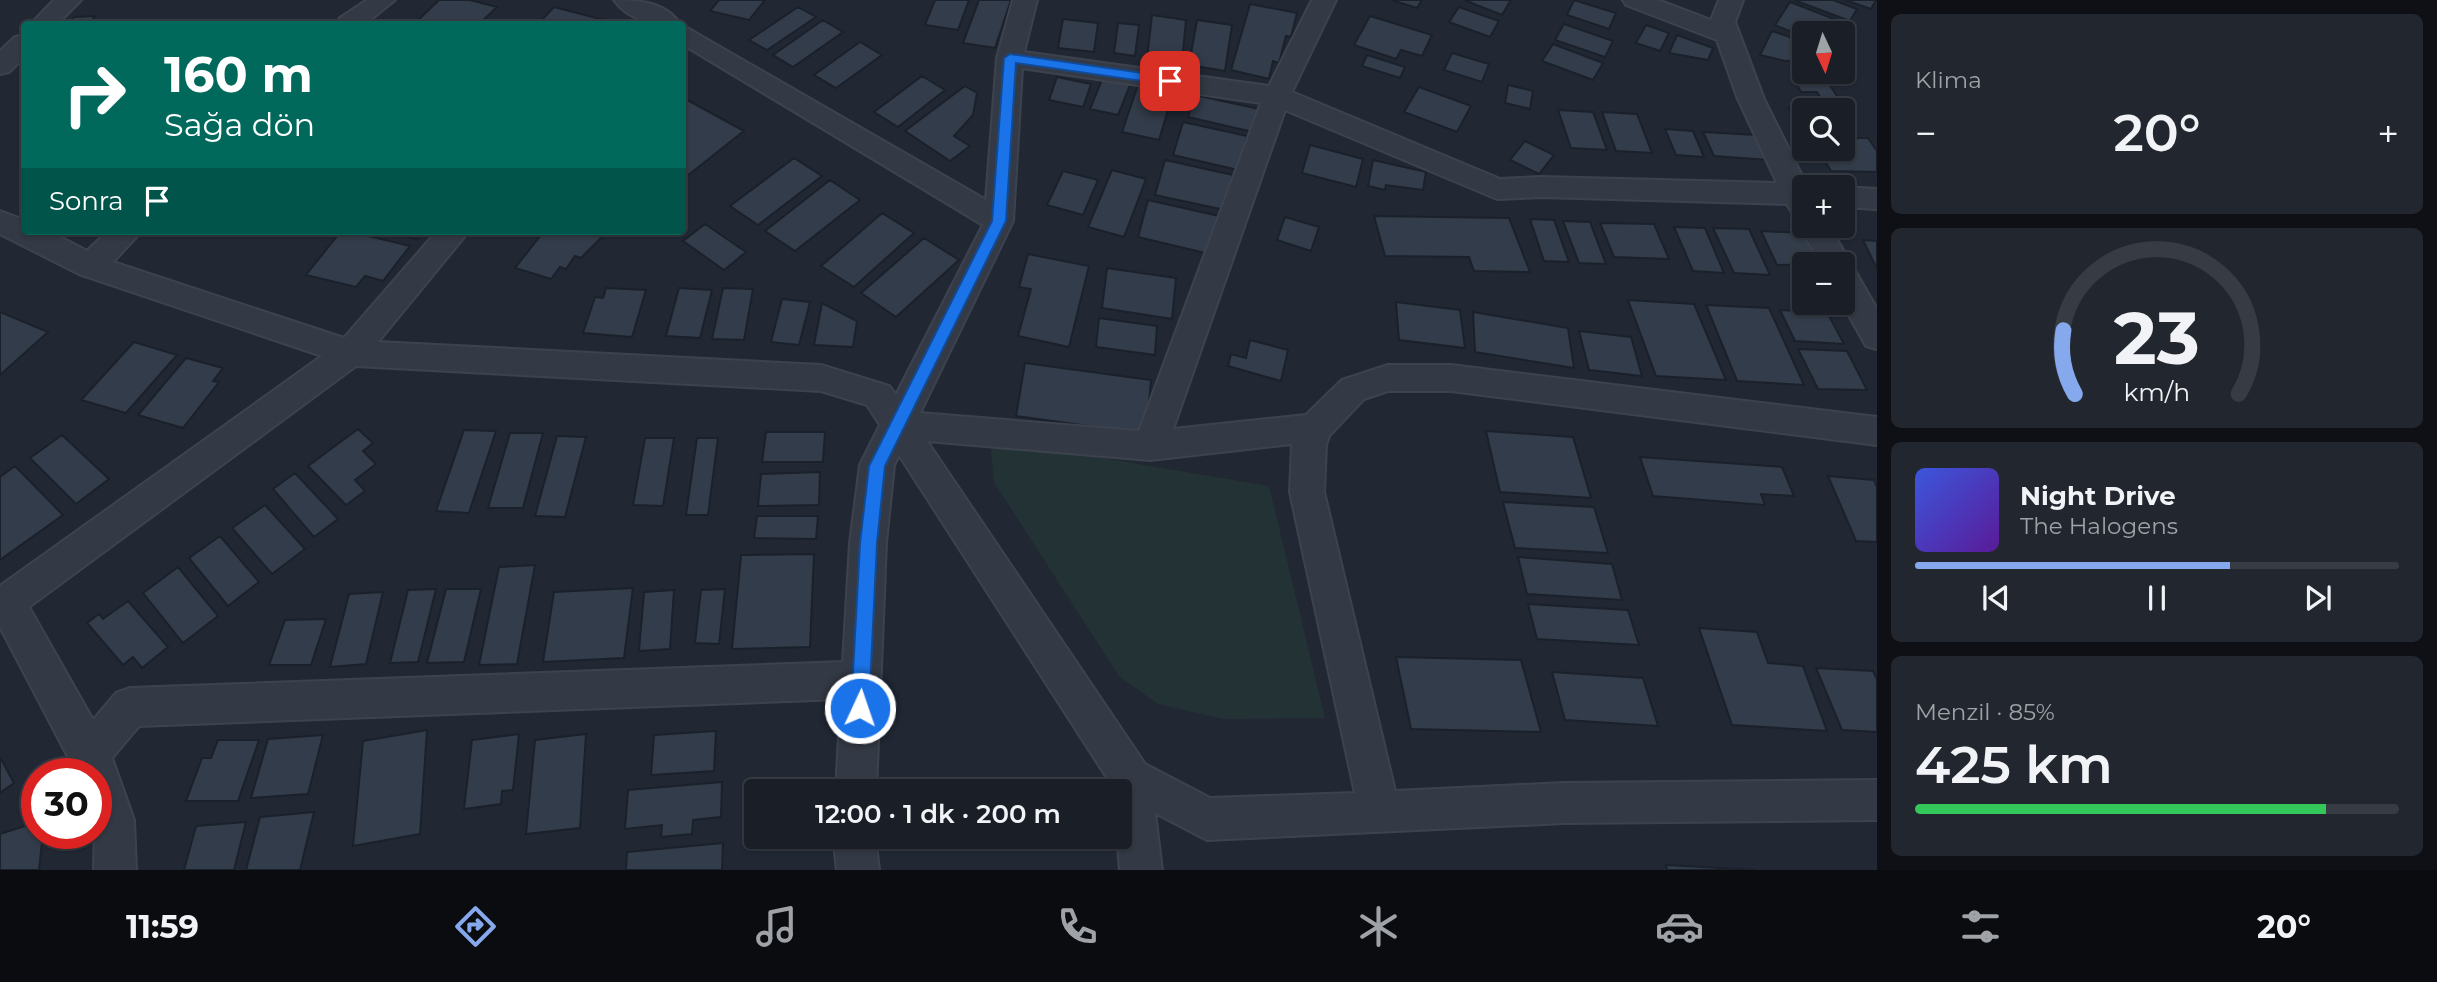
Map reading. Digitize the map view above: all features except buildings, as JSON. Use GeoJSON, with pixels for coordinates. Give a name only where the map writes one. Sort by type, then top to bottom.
{"type":"FeatureCollection","features":[{"type":"Feature","properties":{"kind":"street"},"geometry":{"type":"LineString","coordinates":[[46,21],[69,0]]}},
{"type":"Feature","properties":{"kind":"street"},"geometry":{"type":"LineString","coordinates":[[353,21],[383,0]]}},
{"type":"Feature","properties":{"kind":"street"},"geometry":{"type":"LineString","coordinates":[[857,779],[868,543],[877,466],[999,221],[1010,58],[1025,0]]}},
{"type":"Feature","properties":{"kind":"street"},"geometry":{"type":"LineString","coordinates":[[1150,446],[1278,96],[1324,0]]}},
{"type":"Feature","properties":{"kind":"street"},"geometry":{"type":"LineString","coordinates":[[1634,0],[1727,35]]}},
{"type":"Feature","properties":{"kind":"street"},"geometry":{"type":"LineString","coordinates":[[1731,0],[1723,22],[1727,35],[1751,99],[1792,181]]}},
{"type":"Feature","properties":{"kind":"street"},"geometry":{"type":"LineString","coordinates":[[637,9],[662,21]]}},
{"type":"Feature","properties":{"kind":"street"},"geometry":{"type":"LineString","coordinates":[[686,35],[999,221]]}},
{"type":"Feature","properties":{"kind":"street"},"geometry":{"type":"LineString","coordinates":[[0,66],[21,46]]}},
{"type":"Feature","properties":{"kind":"street"},"geometry":{"type":"LineString","coordinates":[[1010,58],[1278,96],[1497,189],[1542,187],[1792,199]]}},
{"type":"Feature","properties":{"kind":"street"},"geometry":{"type":"LineString","coordinates":[[1855,198],[1877,199]]}},
{"type":"Feature","properties":{"kind":"street"},"geometry":{"type":"LineString","coordinates":[[0,222],[21,230]]}},
{"type":"Feature","properties":{"kind":"street"},"geometry":{"type":"LineString","coordinates":[[0,247],[21,235]]}},
{"type":"Feature","properties":{"kind":"street"},"geometry":{"type":"LineString","coordinates":[[32,235],[90,265],[350,353],[821,378],[878,395],[1131,778],[1141,870]]}},
{"type":"Feature","properties":{"kind":"street"},"geometry":{"type":"LineString","coordinates":[[90,265],[123,235]]}},
{"type":"Feature","properties":{"kind":"street"},"geometry":{"type":"LineString","coordinates":[[115,870],[113,820],[90,753],[3,605],[350,353],[451,235]]}},
{"type":"Feature","properties":{"kind":"street"},"geometry":{"type":"LineString","coordinates":[[1855,298],[1877,337]]}},
{"type":"Feature","properties":{"kind":"street"},"geometry":{"type":"LineString","coordinates":[[1379,812],[1307,492],[1309,445],[1315,428],[1353,389],[1388,378],[1451,378],[1877,431]]}},
{"type":"Feature","properties":{"kind":"street"},"geometry":{"type":"LineString","coordinates":[[899,425],[1150,446],[1315,428]]}},
{"type":"Feature","properties":{"kind":"street"},"geometry":{"type":"LineString","coordinates":[[90,753],[130,706],[862,680]]}},
{"type":"Feature","properties":{"kind":"street"},"geometry":{"type":"LineString","coordinates":[[1131,778],[1207,818],[1564,803],[1877,800]]}},
{"type":"Feature","properties":{"kind":"street"},"geometry":{"type":"LineString","coordinates":[[856,849],[858,870]]}},
{"type":"Feature","properties":{"kind":"shaded area"},"geometry":{"type":"Polygon","coordinates":[[[1001,441],[1269,486],[1325,718],[1223,719],[1158,704],[1119,676],[994,482],[991,450],[1001,441]]]}},
{"type":"Feature","properties":{"kind":"route"},"geometry":{"type":"LineString","coordinates":[[860,708],[868,543],[877,466],[999,221],[1004,105],[1010,58],[1170,81]]}}]}
